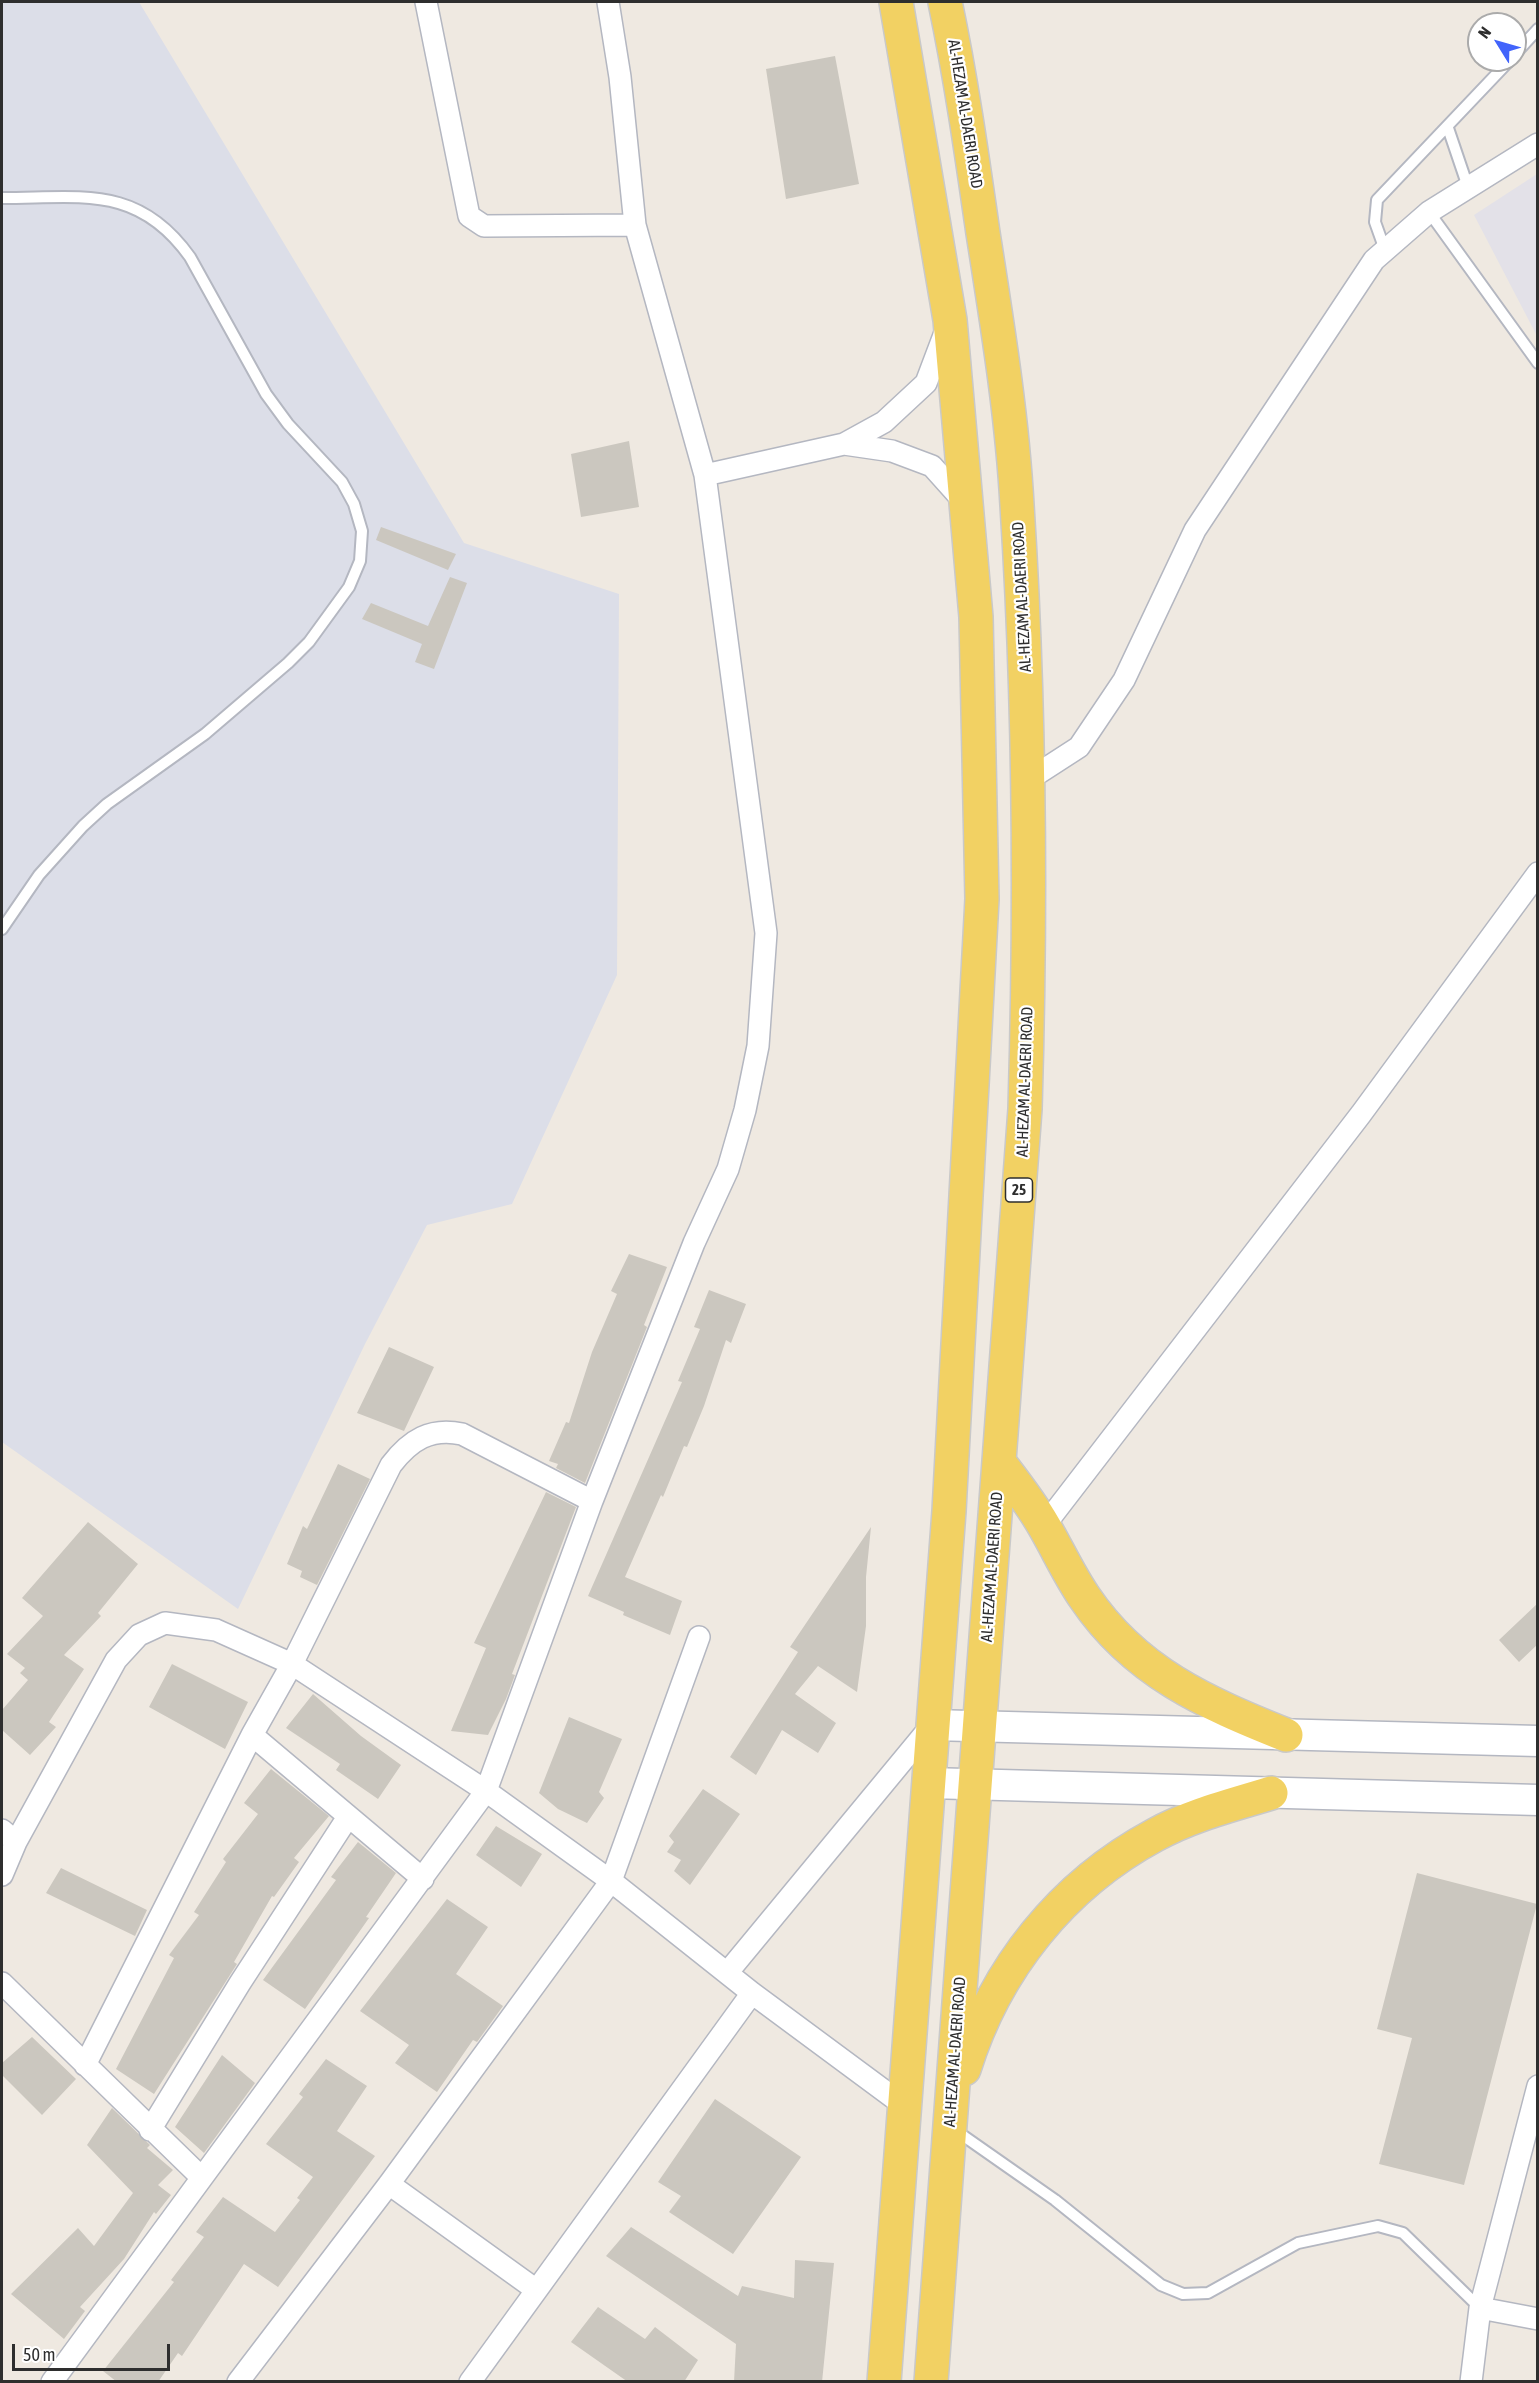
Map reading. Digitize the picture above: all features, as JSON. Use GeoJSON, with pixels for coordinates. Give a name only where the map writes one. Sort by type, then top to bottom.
{"type":"FeatureCollection","features":[{"type":"Feature","properties":{"kind":"main road"},"geometry":{"type":"LineString","coordinates":[[884,2382],[949,1511],[982,899],[976,617],[950,320],[896,2]]}},
{"type":"Feature","properties":{"kind":"main road","name":"AL-HEZAM AL-DAERI ROAD"},"geometry":{"type":"LineString","coordinates":[[931,2382],[1025,1109],[1029,963],[1028,780],[1017,503],[1002,362],[957,58],[945,2]]}},
{"type":"Feature","properties":{"kind":"main road"},"geometry":{"type":"LineString","coordinates":[[999,1462],[1044,1526],[1086,1599],[1112,1632],[1142,1660],[1176,1685],[1212,1705],[1286,1735]]}},
{"type":"Feature","properties":{"kind":"main road"},"geometry":{"type":"LineString","coordinates":[[950,2119],[970,2048],[999,1988],[1035,1932],[1071,1894],[1112,1861],[1156,1834],[1204,1814],[1271,1793]]}},
{"type":"Feature","properties":{"kind":"street"},"geometry":{"type":"LineString","coordinates":[[426,2],[469,216],[484,226],[635,225]]}},
{"type":"Feature","properties":{"kind":"street"},"geometry":{"type":"LineString","coordinates":[[52,2382],[201,2177],[423,1880],[486,1791],[592,1501],[694,1243],[728,1169],[745,1110],[758,1046],[766,933],[705,476],[635,225],[620,77],[608,2]]}},
{"type":"Feature","properties":{"kind":"street"},"geometry":{"type":"LineString","coordinates":[[1028,780],[1079,747],[1124,680],[1195,530],[1374,260],[1429,212],[1538,144]]}},
{"type":"Feature","properties":{"kind":"street"},"geometry":{"type":"LineString","coordinates":[[705,476],[844,444],[884,422],[926,383],[950,320]]}},
{"type":"Feature","properties":{"kind":"street"},"geometry":{"type":"LineString","coordinates":[[844,444],[892,451],[932,466],[966,504]]}},
{"type":"Feature","properties":{"kind":"street"},"geometry":{"type":"LineString","coordinates":[[1044,1526],[1362,1114],[1538,873]]}},
{"type":"Feature","properties":{"kind":"street"},"geometry":{"type":"LineString","coordinates":[[85,2065],[252,1735],[292,1664],[391,1465],[414,1442],[445,1430],[462,1434],[592,1501]]}},
{"type":"Feature","properties":{"kind":"street"},"geometry":{"type":"LineString","coordinates":[[2,1875],[9,1836],[116,1660],[139,1635],[165,1623],[216,1630],[292,1664],[486,1791],[610,1881],[752,1993],[906,2107]]}},
{"type":"Feature","properties":{"kind":"street"},"geometry":{"type":"LineString","coordinates":[[238,2382],[389,2184],[610,1881],[699,1637]]}},
{"type":"Feature","properties":{"kind":"street"},"geometry":{"type":"LineString","coordinates":[[727,1973],[932,1725],[1538,1741]]}},
{"type":"Feature","properties":{"kind":"street"},"geometry":{"type":"LineString","coordinates":[[252,1735],[423,1880]]}},
{"type":"Feature","properties":{"kind":"street"},"geometry":{"type":"LineString","coordinates":[[928,1784],[1538,1800]]}},
{"type":"Feature","properties":{"kind":"street"},"geometry":{"type":"LineString","coordinates":[[150,2130],[240,1983],[348,1817]]}},
{"type":"Feature","properties":{"kind":"street"},"geometry":{"type":"LineString","coordinates":[[2,1983],[150,2130],[201,2177]]}},
{"type":"Feature","properties":{"kind":"street"},"geometry":{"type":"LineString","coordinates":[[470,2382],[535,2289],[752,1993]]}},
{"type":"Feature","properties":{"kind":"street"},"geometry":{"type":"LineString","coordinates":[[1471,2382],[1480,2308],[1538,2086]]}},
{"type":"Feature","properties":{"kind":"street"},"geometry":{"type":"LineString","coordinates":[[389,2184],[535,2289]]}},
{"type":"Feature","properties":{"kind":"street"},"geometry":{"type":"LineString","coordinates":[[1480,2308],[1538,2319]]}},
{"type":"Feature","properties":{"kind":"lane"},"geometry":{"type":"LineString","coordinates":[[1527,41],[1538,29]]}},
{"type":"Feature","properties":{"kind":"lane"},"geometry":{"type":"LineString","coordinates":[[1385,250],[1374,222],[1377,200],[1384,190],[1448,128],[1499,72]]}},
{"type":"Feature","properties":{"kind":"lane"},"geometry":{"type":"LineString","coordinates":[[1448,128],[1468,187]]}},
{"type":"Feature","properties":{"kind":"lane"},"geometry":{"type":"LineString","coordinates":[[2,198],[107,199],[132,206],[155,218],[175,236],[190,257],[276,409],[342,482],[354,504],[362,531],[360,561],[349,587],[309,642],[288,663],[205,734],[107,804],[83,826],[39,875],[2,929]]}},
{"type":"Feature","properties":{"kind":"lane"},"geometry":{"type":"LineString","coordinates":[[1429,212],[1538,363]]}},
{"type":"Feature","properties":{"kind":"lane"},"geometry":{"type":"LineString","coordinates":[[950,2119],[1161,2285],[1184,2294],[1208,2293],[1298,2242],[1378,2226],[1403,2233],[1480,2308]]}},
{"type":"Feature","properties":{"kind":"shaded area"},"geometry":{"type":"Polygon","coordinates":[[[2,2],[139,2],[464,543],[619,594],[617,975],[512,1204],[427,1225],[365,1344],[238,1609],[2,1442],[2,2]]]}},
{"type":"Feature","properties":{"kind":"shaded area"},"geometry":{"type":"Polygon","coordinates":[[[1537,174],[1537,336],[1474,215],[1537,174]]]}},
{"type":"Feature","properties":{"kind":"building"},"geometry":{"type":"Polygon","coordinates":[[[835,56],[859,184],[786,199],[766,69],[835,56]]]}},
{"type":"Feature","properties":{"kind":"building"},"geometry":{"type":"Polygon","coordinates":[[[629,441],[639,507],[581,517],[571,454],[629,441]]]}},
{"type":"Feature","properties":{"kind":"building"},"geometry":{"type":"Polygon","coordinates":[[[381,527],[456,554],[448,570],[376,540],[381,527]]]}},
{"type":"Feature","properties":{"kind":"building"},"geometry":{"type":"Polygon","coordinates":[[[450,577],[467,583],[434,669],[415,662],[422,644],[362,619],[371,603],[428,626],[450,577]]]}},
{"type":"Feature","properties":{"kind":"building"},"geometry":{"type":"Polygon","coordinates":[[[629,1254],[667,1267],[644,1325],[647,1327],[585,1483],[556,1468],[558,1464],[549,1461],[566,1422],[569,1423],[592,1352],[617,1294],[611,1291],[629,1254]]]}},
{"type":"Feature","properties":{"kind":"building"},"geometry":{"type":"Polygon","coordinates":[[[709,1290],[746,1304],[731,1343],[726,1340],[704,1406],[687,1447],[684,1446],[625,1577],[682,1601],[670,1635],[623,1615],[624,1612],[588,1596],[682,1382],[678,1381],[700,1329],[694,1327],[709,1290]]]}},
{"type":"Feature","properties":{"kind":"building"},"geometry":{"type":"Polygon","coordinates":[[[389,1347],[434,1367],[404,1431],[357,1413],[389,1347]]]}},
{"type":"Feature","properties":{"kind":"building"},"geometry":{"type":"Polygon","coordinates":[[[338,1464],[370,1479],[317,1585],[300,1577],[302,1571],[287,1564],[303,1526],[307,1529],[338,1464]]]}},
{"type":"Feature","properties":{"kind":"building"},"geometry":{"type":"Polygon","coordinates":[[[546,1492],[576,1507],[512,1674],[515,1675],[506,1699],[488,1735],[451,1731],[486,1648],[474,1643],[546,1492]]]}},
{"type":"Feature","properties":{"kind":"building"},"geometry":{"type":"Polygon","coordinates":[[[88,1522],[138,1564],[98,1613],[101,1616],[64,1655],[84,1669],[49,1722],[56,1727],[30,1755],[2,1730],[2,1710],[28,1680],[20,1673],[25,1668],[7,1654],[43,1616],[22,1598],[88,1522]]]}},
{"type":"Feature","properties":{"kind":"building"},"geometry":{"type":"Polygon","coordinates":[[[871,1527],[866,1577],[866,1626],[857,1692],[818,1666],[795,1694],[836,1723],[818,1753],[782,1730],[756,1775],[730,1757],[798,1652],[790,1647],[871,1527]]]}},
{"type":"Feature","properties":{"kind":"building"},"geometry":{"type":"Polygon","coordinates":[[[1538,1603],[1538,1644],[1519,1662],[1499,1640],[1538,1603]]]}},
{"type":"Feature","properties":{"kind":"building"},"geometry":{"type":"Polygon","coordinates":[[[172,1664],[248,1702],[225,1749],[149,1707],[172,1664]]]}},
{"type":"Feature","properties":{"kind":"building"},"geometry":{"type":"Polygon","coordinates":[[[313,1694],[361,1736],[401,1765],[378,1799],[336,1770],[340,1764],[286,1728],[313,1694]]]}},
{"type":"Feature","properties":{"kind":"building"},"geometry":{"type":"Polygon","coordinates":[[[569,1717],[622,1739],[599,1792],[604,1798],[587,1823],[558,1809],[539,1793],[569,1717]]]}},
{"type":"Feature","properties":{"kind":"building"},"geometry":{"type":"Polygon","coordinates":[[[271,1769],[329,1816],[294,1858],[299,1862],[274,1897],[272,1896],[234,1962],[237,1964],[154,2094],[116,2069],[174,1958],[169,1955],[199,1915],[194,1912],[226,1862],[223,1859],[258,1814],[244,1803],[271,1769]]]}},
{"type":"Feature","properties":{"kind":"building"},"geometry":{"type":"Polygon","coordinates":[[[703,1789],[740,1814],[690,1885],[674,1871],[681,1860],[667,1852],[674,1842],[669,1836],[703,1789]]]}},
{"type":"Feature","properties":{"kind":"building"},"geometry":{"type":"Polygon","coordinates":[[[496,1826],[542,1854],[521,1887],[476,1855],[496,1826]]]}},
{"type":"Feature","properties":{"kind":"building"},"geometry":{"type":"Polygon","coordinates":[[[358,1842],[396,1873],[366,1917],[369,1918],[305,2009],[263,1980],[336,1880],[331,1877],[358,1842]]]}},
{"type":"Feature","properties":{"kind":"building"},"geometry":{"type":"Polygon","coordinates":[[[61,1868],[147,1910],[135,1936],[46,1893],[61,1868]]]}},
{"type":"Feature","properties":{"kind":"building"},"geometry":{"type":"Polygon","coordinates":[[[1417,1873],[1537,1904],[1464,2185],[1379,2164],[1412,2038],[1377,2029],[1417,1873]]]}},
{"type":"Feature","properties":{"kind":"building"},"geometry":{"type":"Polygon","coordinates":[[[447,1899],[488,1927],[456,1974],[503,2006],[477,2042],[473,2040],[437,2092],[395,2063],[409,2045],[360,2011],[447,1899]]]}},
{"type":"Feature","properties":{"kind":"building"},"geometry":{"type":"Polygon","coordinates":[[[32,2037],[76,2079],[42,2115],[2,2075],[2,2063],[32,2037]]]}},
{"type":"Feature","properties":{"kind":"building"},"geometry":{"type":"Polygon","coordinates":[[[222,2055],[255,2083],[204,2153],[175,2127],[222,2055]]]}},
{"type":"Feature","properties":{"kind":"building"},"geometry":{"type":"Polygon","coordinates":[[[326,2059],[367,2086],[337,2131],[375,2156],[278,2287],[244,2264],[182,2356],[178,2353],[158,2382],[117,2382],[103,2371],[174,2282],[171,2280],[204,2237],[196,2232],[223,2197],[275,2232],[300,2200],[297,2198],[313,2177],[266,2144],[303,2097],[299,2094],[326,2059]]]}},
{"type":"Feature","properties":{"kind":"building"},"geometry":{"type":"Polygon","coordinates":[[[715,2099],[801,2157],[733,2254],[669,2212],[681,2196],[658,2182],[715,2099]]]}},
{"type":"Feature","properties":{"kind":"building"},"geometry":{"type":"Polygon","coordinates":[[[112,2108],[150,2145],[147,2148],[173,2170],[158,2185],[171,2195],[156,2214],[154,2212],[124,2259],[80,2307],[85,2311],[64,2339],[11,2294],[78,2228],[94,2246],[133,2193],[87,2145],[112,2108]]]}},
{"type":"Feature","properties":{"kind":"building"},"geometry":{"type":"Polygon","coordinates":[[[631,2227],[738,2296],[742,2286],[794,2298],[795,2260],[834,2263],[822,2382],[734,2382],[736,2344],[606,2256],[631,2227]]]}},
{"type":"Feature","properties":{"kind":"building"},"geometry":{"type":"Polygon","coordinates":[[[598,2307],[645,2339],[655,2327],[698,2360],[684,2382],[628,2382],[571,2342],[598,2307]]]}}]}
